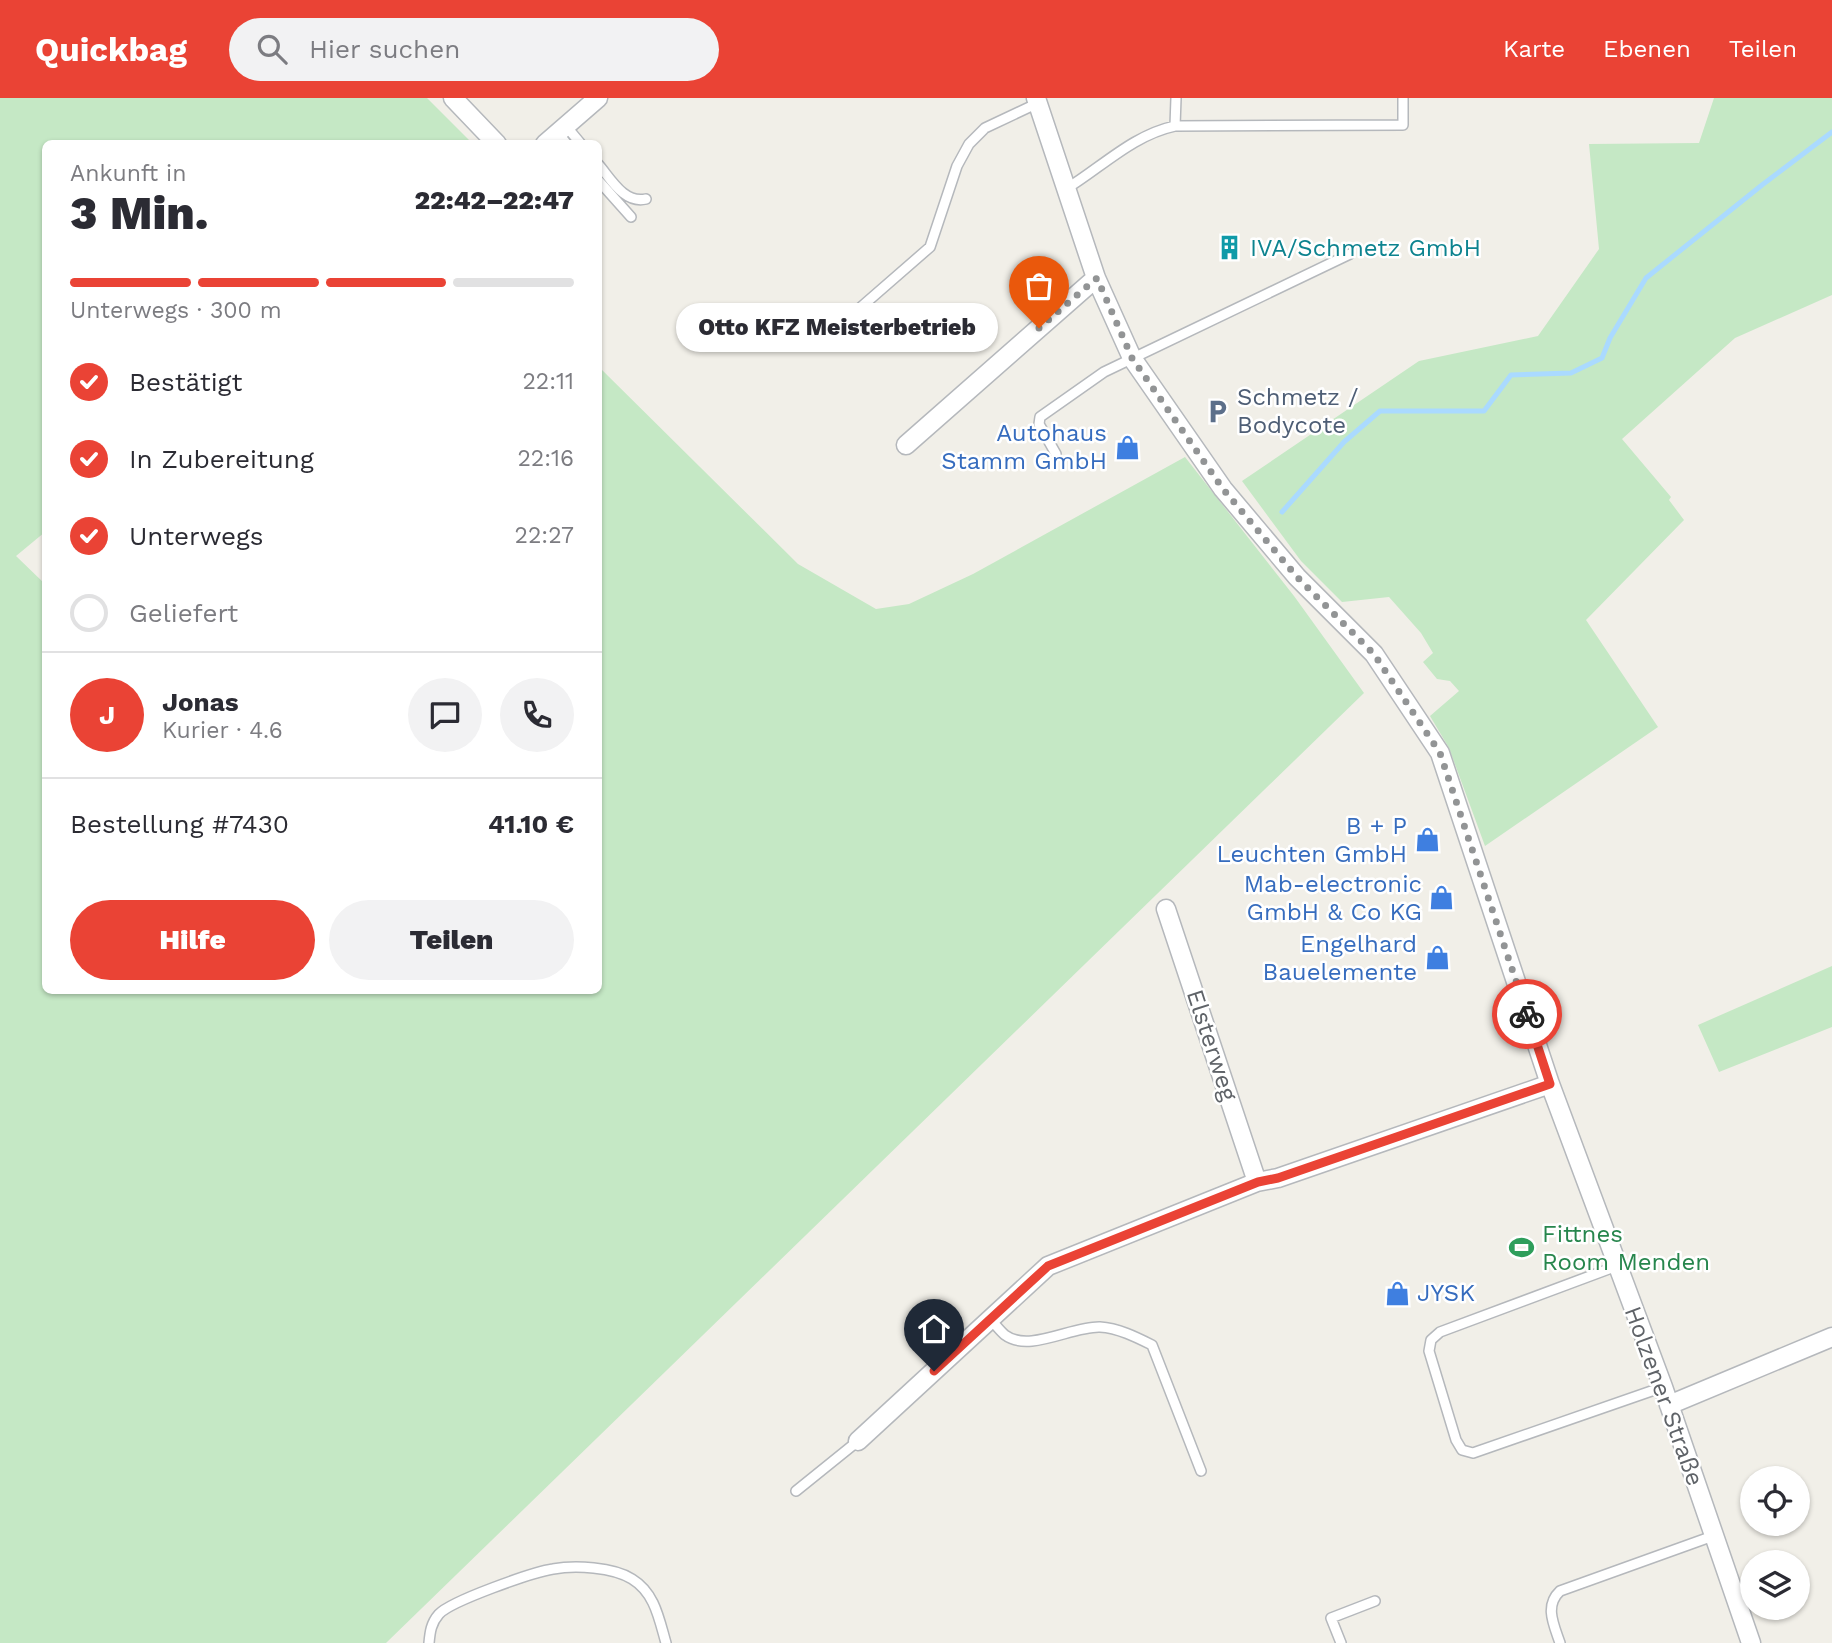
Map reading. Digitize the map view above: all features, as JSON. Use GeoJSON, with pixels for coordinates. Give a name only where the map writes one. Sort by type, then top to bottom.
{"type":"FeatureCollection","features":[{"type":"Feature","properties":{"kind":"street"},"geometry":{"type":"LineString","coordinates":[[453,98],[493,140]]}},
{"type":"Feature","properties":{"kind":"street"},"geometry":{"type":"LineString","coordinates":[[557,138],[598,98]]}},
{"type":"Feature","properties":{"kind":"street","name":"Holzener Straße"},"geometry":{"type":"LineString","coordinates":[[1037,100],[1097,278],[1132,358],[1223,489],[1297,577],[1374,654],[1440,753],[1550,1084],[1669,1405],[1751,1643]]}},
{"type":"Feature","properties":{"kind":"street"},"geometry":{"type":"LineString","coordinates":[[906,445],[1097,278]]}},
{"type":"Feature","properties":{"kind":"street","name":"Elsterweg"},"geometry":{"type":"LineString","coordinates":[[1166,909],[1258,1182]]}},
{"type":"Feature","properties":{"kind":"street"},"geometry":{"type":"LineString","coordinates":[[858,1441],[1048,1266],[1258,1182],[1278,1178],[1550,1084]]}},
{"type":"Feature","properties":{"kind":"street"},"geometry":{"type":"LineString","coordinates":[[1669,1405],[1832,1337]]}},
{"type":"Feature","properties":{"kind":"lane"},"geometry":{"type":"LineString","coordinates":[[1175,98],[1175,126]]}},
{"type":"Feature","properties":{"kind":"lane"},"geometry":{"type":"LineString","coordinates":[[1066,189],[1141,137],[1158,130],[1175,126],[1403,125],[1403,98]]}},
{"type":"Feature","properties":{"kind":"lane"},"geometry":{"type":"LineString","coordinates":[[845,321],[930,247],[957,166],[969,144],[985,128],[1037,100]]}},
{"type":"Feature","properties":{"kind":"lane"},"geometry":{"type":"LineString","coordinates":[[602,168],[630,199],[646,199]]}},
{"type":"Feature","properties":{"kind":"lane"},"geometry":{"type":"LineString","coordinates":[[602,184],[631,217]]}},
{"type":"Feature","properties":{"kind":"lane"},"geometry":{"type":"LineString","coordinates":[[1056,454],[1039,424],[1040,416],[1104,372],[1350,254]]}},
{"type":"Feature","properties":{"kind":"lane"},"geometry":{"type":"LineString","coordinates":[[1617,1266],[1440,1332],[1431,1340],[1429,1351],[1456,1440],[1462,1450],[1473,1453],[1662,1387]]}},
{"type":"Feature","properties":{"kind":"lane"},"geometry":{"type":"LineString","coordinates":[[990,1319],[1005,1336],[1019,1342],[1101,1327],[1128,1334],[1152,1345],[1201,1471]]}},
{"type":"Feature","properties":{"kind":"lane"},"geometry":{"type":"LineString","coordinates":[[796,1491],[858,1441]]}},
{"type":"Feature","properties":{"kind":"lane"},"geometry":{"type":"LineString","coordinates":[[1560,1643],[1551,1610],[1552,1602],[1560,1591],[1713,1536]]}},
{"type":"Feature","properties":{"kind":"lane"},"geometry":{"type":"LineString","coordinates":[[429,1643],[430,1629],[439,1614],[454,1602],[554,1569],[610,1569],[633,1580],[652,1598],[666,1643]]}},
{"type":"Feature","properties":{"kind":"lane"},"geometry":{"type":"LineString","coordinates":[[1341,1643],[1331,1618],[1375,1601]]}},
{"type":"Feature","properties":{"kind":"green space"},"geometry":{"type":"Polygon","coordinates":[[[0,98],[427,98],[469,140],[42,140],[42,534],[16,556],[42,581],[42,994],[602,994],[602,370],[798,564],[876,609],[909,604],[973,574],[1185,457],[1294,596],[1364,693],[386,1643],[0,1643],[0,98]]]}},
{"type":"Feature","properties":{"kind":"green space"},"geometry":{"type":"Polygon","coordinates":[[[1714,98],[1832,98],[1832,295],[1735,338],[1622,439],[1671,497],[1669,500],[1684,520],[1586,620],[1658,727],[1485,846],[1449,748],[1430,716],[1459,691],[1450,681],[1437,679],[1423,662],[1433,653],[1421,633],[1389,597],[1342,602],[1301,561],[1242,481],[1419,361],[1538,336],[1599,249],[1589,144],[1699,143],[1714,98]]]}},
{"type":"Feature","properties":{"kind":"green space"},"geometry":{"type":"Polygon","coordinates":[[[1832,966],[1832,1027],[1719,1072],[1698,1025],[1832,966]]]}},
{"type":"Feature","properties":{"kind":"waterway"},"geometry":{"type":"LineString","coordinates":[[1282,512],[1344,442],[1380,411],[1484,411],[1511,375],[1571,373],[1602,358],[1610,338],[1646,278],[1832,132]]}},
{"type":"Feature","properties":{"kind":"way so far"},"geometry":{"type":"LineString","coordinates":[[1039,328],[1097,278],[1132,358],[1223,489],[1297,577],[1374,654],[1440,753],[1527,1014]]}},
{"type":"Feature","properties":{"kind":"place","name":"IVA/Schmetz GmbH"},"geometry":{"type":"Point","coordinates":[1230,248]}},
{"type":"Feature","properties":{"kind":"place","name":"Otto KFZ Meisterbetrieb"},"geometry":{"type":"Point","coordinates":[1039,328]}},
{"type":"Feature","properties":{"kind":"place","name":"Schmetz / Bodycote"},"geometry":{"type":"Point","coordinates":[1217,411]}},
{"type":"Feature","properties":{"kind":"place","name":"Autohaus Stamm GmbH"},"geometry":{"type":"Point","coordinates":[1127,447]}},
{"type":"Feature","properties":{"kind":"place","name":"B + P Leuchten GmbH"},"geometry":{"type":"Point","coordinates":[1427,840]}},
{"type":"Feature","properties":{"kind":"place","name":"Mab-electronic GmbH & Co KG"},"geometry":{"type":"Point","coordinates":[1442,898]}},
{"type":"Feature","properties":{"kind":"place","name":"Engelhard Bauelemente"},"geometry":{"type":"Point","coordinates":[1437,958]}},
{"type":"Feature","properties":{"kind":"place","name":"Fittnes Room Menden"},"geometry":{"type":"Point","coordinates":[1522,1248]}},
{"type":"Feature","properties":{"kind":"place","name":"JYSK"},"geometry":{"type":"Point","coordinates":[1397,1293]}},
{"type":"Feature","properties":{"kind":"route"},"geometry":{"type":"LineString","coordinates":[[934,1371],[1048,1266],[1258,1182],[1278,1178],[1461,1112],[1550,1084],[1527,1014]]}}]}
